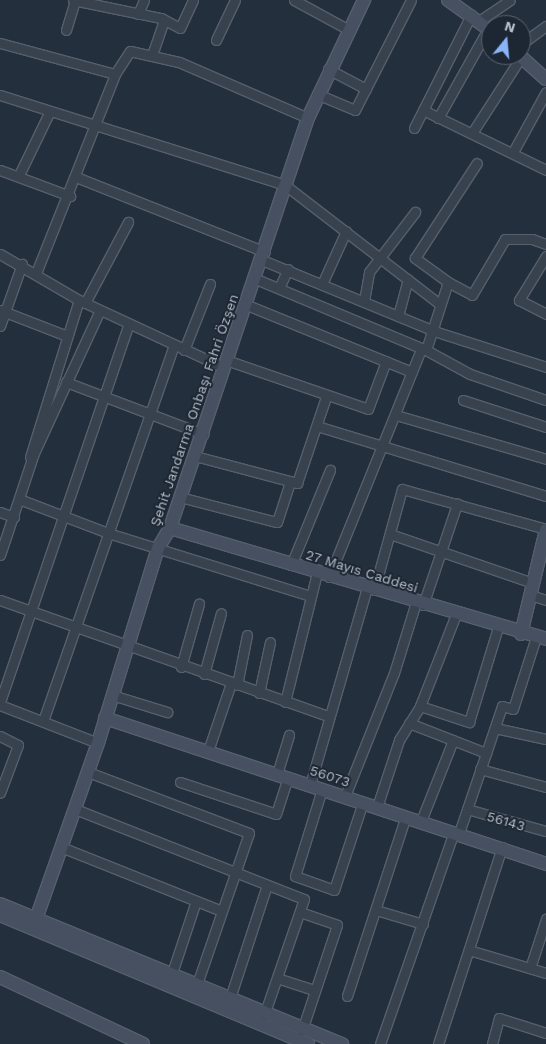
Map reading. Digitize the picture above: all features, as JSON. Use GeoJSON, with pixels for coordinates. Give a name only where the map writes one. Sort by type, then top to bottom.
{"type":"FeatureCollection","features":[{"type":"Feature","properties":{"kind":"street"},"geometry":{"type":"LineString","coordinates":[[66,30],[74,0],[164,20],[180,28],[193,0]]}},
{"type":"Feature","properties":{"kind":"street"},"geometry":{"type":"LineString","coordinates":[[138,14],[144,0]]}},
{"type":"Feature","properties":{"kind":"street"},"geometry":{"type":"LineString","coordinates":[[216,40],[235,0]]}},
{"type":"Feature","properties":{"kind":"street","name":"Şehit Jandarma Onbaşı Fahri Özşen"},"geometry":{"type":"LineString","coordinates":[[36,919],[98,743],[158,548],[170,528],[203,434],[225,364],[264,256],[285,185],[308,118],[328,69],[364,0]]}},
{"type":"Feature","properties":{"kind":"street"},"geometry":{"type":"LineString","coordinates":[[317,94],[356,110],[411,0]]}},
{"type":"Feature","properties":{"kind":"street"},"geometry":{"type":"LineString","coordinates":[[448,0],[481,23]]}},
{"type":"Feature","properties":{"kind":"street"},"geometry":{"type":"LineString","coordinates":[[492,15],[510,0]]}},
{"type":"Feature","properties":{"kind":"street"},"geometry":{"type":"LineString","coordinates":[[298,1],[349,30]]}},
{"type":"Feature","properties":{"kind":"street"},"geometry":{"type":"LineString","coordinates":[[152,55],[164,20]]}},
{"type":"Feature","properties":{"kind":"street"},"geometry":{"type":"LineString","coordinates":[[414,128],[423,110],[481,25]]}},
{"type":"Feature","properties":{"kind":"street"},"geometry":{"type":"LineString","coordinates":[[438,118],[481,26]]}},
{"type":"Feature","properties":{"kind":"street"},"geometry":{"type":"LineString","coordinates":[[531,41],[546,26]]}},
{"type":"Feature","properties":{"kind":"street"},"geometry":{"type":"LineString","coordinates":[[0,43],[115,74]]}},
{"type":"Feature","properties":{"kind":"street"},"geometry":{"type":"LineString","coordinates":[[36,273],[70,196],[115,74],[130,50],[179,62],[308,118]]}},
{"type":"Feature","properties":{"kind":"street"},"geometry":{"type":"LineString","coordinates":[[531,62],[544,74]]}},
{"type":"Feature","properties":{"kind":"street"},"geometry":{"type":"LineString","coordinates":[[472,132],[512,65]]}},
{"type":"Feature","properties":{"kind":"street"},"geometry":{"type":"LineString","coordinates":[[328,69],[366,88]]}},
{"type":"Feature","properties":{"kind":"street"},"geometry":{"type":"LineString","coordinates":[[513,152],[546,92]]}},
{"type":"Feature","properties":{"kind":"street"},"geometry":{"type":"LineString","coordinates":[[0,95],[285,185],[346,230],[438,303]]}},
{"type":"Feature","properties":{"kind":"street"},"geometry":{"type":"LineString","coordinates":[[19,175],[50,110]]}},
{"type":"Feature","properties":{"kind":"street"},"geometry":{"type":"LineString","coordinates":[[423,110],[472,132],[546,170]]}},
{"type":"Feature","properties":{"kind":"street"},"geometry":{"type":"LineString","coordinates":[[477,163],[416,258],[448,282],[472,295],[506,240],[532,239],[546,244]]}},
{"type":"Feature","properties":{"kind":"street"},"geometry":{"type":"LineString","coordinates":[[0,170],[19,175],[70,196]]}},
{"type":"Feature","properties":{"kind":"street"},"geometry":{"type":"LineString","coordinates":[[76,177],[264,256],[288,269],[434,331],[546,367]]}},
{"type":"Feature","properties":{"kind":"street"},"geometry":{"type":"LineString","coordinates":[[364,301],[364,285],[379,257],[415,212]]}},
{"type":"Feature","properties":{"kind":"street"},"geometry":{"type":"LineString","coordinates":[[29,468],[31,445],[67,336],[82,302],[128,222]]}},
{"type":"Feature","properties":{"kind":"street"},"geometry":{"type":"LineString","coordinates":[[322,284],[346,230]]}},
{"type":"Feature","properties":{"kind":"street"},"geometry":{"type":"LineString","coordinates":[[0,254],[22,264],[82,302],[174,346],[326,397],[368,409],[386,361]]}},
{"type":"Feature","properties":{"kind":"street"},"geometry":{"type":"LineString","coordinates":[[546,256],[519,300],[546,314]]}},
{"type":"Feature","properties":{"kind":"street"},"geometry":{"type":"LineString","coordinates":[[0,326],[2,311],[22,264]]}},
{"type":"Feature","properties":{"kind":"street"},"geometry":{"type":"LineString","coordinates":[[279,288],[288,269]]}},
{"type":"Feature","properties":{"kind":"street"},"geometry":{"type":"LineString","coordinates":[[256,279],[423,349],[470,374],[546,400]]}},
{"type":"Feature","properties":{"kind":"street"},"geometry":{"type":"LineString","coordinates":[[398,316],[408,279]]}},
{"type":"Feature","properties":{"kind":"street"},"geometry":{"type":"LineString","coordinates":[[285,702],[310,596],[323,575],[384,448],[412,372],[434,331],[438,303],[448,282]]}},
{"type":"Feature","properties":{"kind":"street"},"geometry":{"type":"LineString","coordinates":[[184,350],[210,284]]}},
{"type":"Feature","properties":{"kind":"street"},"geometry":{"type":"LineString","coordinates":[[247,305],[412,372]]}},
{"type":"Feature","properties":{"kind":"street"},"geometry":{"type":"LineString","coordinates":[[0,555],[29,468],[66,382],[100,310]]}},
{"type":"Feature","properties":{"kind":"street"},"geometry":{"type":"LineString","coordinates":[[2,311],[67,336]]}},
{"type":"Feature","properties":{"kind":"street"},"geometry":{"type":"LineString","coordinates":[[98,743],[0,704],[129,324]]}},
{"type":"Feature","properties":{"kind":"street"},"geometry":{"type":"LineString","coordinates":[[43,721],[174,346]]}},
{"type":"Feature","properties":{"kind":"street"},"geometry":{"type":"LineString","coordinates":[[66,382],[203,434]]}},
{"type":"Feature","properties":{"kind":"street"},"geometry":{"type":"LineString","coordinates":[[195,456],[298,483],[326,397]]}},
{"type":"Feature","properties":{"kind":"street"},"geometry":{"type":"LineString","coordinates":[[463,400],[546,427]]}},
{"type":"Feature","properties":{"kind":"street"},"geometry":{"type":"LineString","coordinates":[[396,415],[546,460]]}},
{"type":"Feature","properties":{"kind":"street"},"geometry":{"type":"LineString","coordinates":[[317,426],[546,496]]}},
{"type":"Feature","properties":{"kind":"street"},"geometry":{"type":"LineString","coordinates":[[291,565],[330,470]]}},
{"type":"Feature","properties":{"kind":"street"},"geometry":{"type":"LineString","coordinates":[[180,496],[277,522],[290,482]]}},
{"type":"Feature","properties":{"kind":"street"},"geometry":{"type":"LineString","coordinates":[[363,802],[334,890],[295,876],[316,787],[327,716],[390,534],[402,489],[546,530],[543,554],[531,589],[521,634]]}},
{"type":"Feature","properties":{"kind":"street"},"geometry":{"type":"LineString","coordinates":[[19,499],[108,533],[310,596]]}},
{"type":"Feature","properties":{"kind":"street"},"geometry":{"type":"LineString","coordinates":[[345,796],[441,552],[457,504]]}},
{"type":"Feature","properties":{"kind":"street"},"geometry":{"type":"LineString","coordinates":[[0,512],[14,517]]}},
{"type":"Feature","properties":{"kind":"street","name":"27 Mayıs Caddesi"},"geometry":{"type":"LineString","coordinates":[[170,528],[521,634],[541,638]]}},
{"type":"Feature","properties":{"kind":"street"},"geometry":{"type":"LineString","coordinates":[[390,534],[441,552],[531,589],[546,600]]}},
{"type":"Feature","properties":{"kind":"street"},"geometry":{"type":"LineString","coordinates":[[0,600],[126,648],[327,716]]}},
{"type":"Feature","properties":{"kind":"street"},"geometry":{"type":"LineString","coordinates":[[181,666],[199,604]]}},
{"type":"Feature","properties":{"kind":"street"},"geometry":{"type":"LineString","coordinates":[[204,674],[220,613]]}},
{"type":"Feature","properties":{"kind":"street"},"geometry":{"type":"LineString","coordinates":[[377,807],[399,740],[420,706],[456,614]]}},
{"type":"Feature","properties":{"kind":"street"},"geometry":{"type":"LineString","coordinates":[[420,706],[469,722],[498,627]]}},
{"type":"Feature","properties":{"kind":"street"},"geometry":{"type":"LineString","coordinates":[[208,752],[234,684],[247,635]]}},
{"type":"Feature","properties":{"kind":"street"},"geometry":{"type":"LineString","coordinates":[[380,1044],[456,832],[467,809],[502,706],[513,709],[541,638]]}},
{"type":"Feature","properties":{"kind":"street"},"geometry":{"type":"LineString","coordinates":[[259,693],[270,642]]}},
{"type":"Feature","properties":{"kind":"street"},"geometry":{"type":"LineString","coordinates":[[112,695],[167,712]]}},
{"type":"Feature","properties":{"kind":"street","name":"56073"},"geometry":{"type":"LineString","coordinates":[[105,718],[502,847],[546,864]]}},
{"type":"Feature","properties":{"kind":"street"},"geometry":{"type":"LineString","coordinates":[[409,723],[486,753]]}},
{"type":"Feature","properties":{"kind":"street"},"geometry":{"type":"LineString","coordinates":[[495,728],[546,740]]}},
{"type":"Feature","properties":{"kind":"street"},"geometry":{"type":"LineString","coordinates":[[180,782],[276,814],[289,735]]}},
{"type":"Feature","properties":{"kind":"street"},"geometry":{"type":"LineString","coordinates":[[0,736],[18,746],[0,793]]}},
{"type":"Feature","properties":{"kind":"street"},"geometry":{"type":"LineString","coordinates":[[421,821],[453,740]]}},
{"type":"Feature","properties":{"kind":"street"},"geometry":{"type":"LineString","coordinates":[[480,769],[546,787]]}},
{"type":"Feature","properties":{"kind":"street"},"geometry":{"type":"LineString","coordinates":[[88,772],[249,834],[196,987]]}},
{"type":"Feature","properties":{"kind":"street"},"geometry":{"type":"LineString","coordinates":[[74,809],[304,899],[264,1015]]}},
{"type":"Feature","properties":{"kind":"street","name":"56143"},"geometry":{"type":"LineString","coordinates":[[467,809],[546,831]]}},
{"type":"Feature","properties":{"kind":"street"},"geometry":{"type":"LineString","coordinates":[[347,996],[406,816]]}},
{"type":"Feature","properties":{"kind":"street"},"geometry":{"type":"LineString","coordinates":[[61,847],[222,911]]}},
{"type":"Feature","properties":{"kind":"street"},"geometry":{"type":"LineString","coordinates":[[438,1044],[502,847]]}},
{"type":"Feature","properties":{"kind":"street"},"geometry":{"type":"LineString","coordinates":[[229,1001],[267,885]]}},
{"type":"Feature","properties":{"kind":"street"},"geometry":{"type":"LineString","coordinates":[[171,976],[196,901]]}},
{"type":"Feature","properties":{"kind":"street"},"geometry":{"type":"LineString","coordinates":[[0,904],[229,1001],[342,1044]]}},
{"type":"Feature","properties":{"kind":"street"},"geometry":{"type":"LineString","coordinates":[[376,910],[423,924]]}},
{"type":"Feature","properties":{"kind":"street"},"geometry":{"type":"LineString","coordinates":[[300,912],[336,925],[302,1030]]}},
{"type":"Feature","properties":{"kind":"street"},"geometry":{"type":"LineString","coordinates":[[0,915],[308,1044]]}},
{"type":"Feature","properties":{"kind":"street"},"geometry":{"type":"LineString","coordinates":[[530,968],[546,919]]}},
{"type":"Feature","properties":{"kind":"street"},"geometry":{"type":"LineString","coordinates":[[469,950],[546,973]]}},
{"type":"Feature","properties":{"kind":"street"},"geometry":{"type":"LineString","coordinates":[[0,977],[144,1044]]}},
{"type":"Feature","properties":{"kind":"street"},"geometry":{"type":"LineString","coordinates":[[278,978],[315,990]]}},
{"type":"Feature","properties":{"kind":"street"},"geometry":{"type":"LineString","coordinates":[[492,1044],[499,1018],[546,1033]]}}]}
